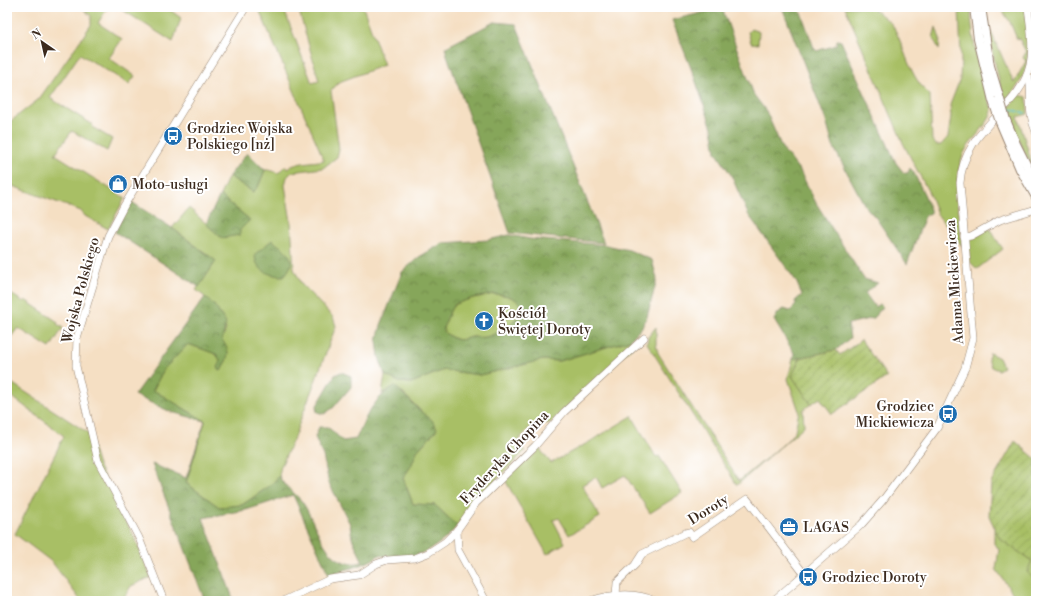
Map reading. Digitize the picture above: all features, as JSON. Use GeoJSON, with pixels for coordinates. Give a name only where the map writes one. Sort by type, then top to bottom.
{"type":"FeatureCollection","features":[{"type":"Feature","properties":{"kind":"main road"},"geometry":{"type":"LineString","coordinates":[[974,7],[978,39],[1003,121],[1020,168],[1036,196]]}},
{"type":"Feature","properties":{"kind":"main road"},"geometry":{"type":"LineString","coordinates":[[981,7],[996,99]]}},
{"type":"Feature","properties":{"kind":"main road"},"geometry":{"type":"LineString","coordinates":[[1003,121],[1036,184]]}},
{"type":"Feature","properties":{"kind":"street","name":"Wojska Polskiego"},"geometry":{"type":"LineString","coordinates":[[164,601],[139,538],[98,461],[76,366],[77,338],[108,236],[125,204],[246,7]]}},
{"type":"Feature","properties":{"kind":"street","name":"Adama Mickiewicza"},"geometry":{"type":"LineString","coordinates":[[773,601],[805,575],[861,525],[879,505],[926,444],[937,428],[950,403],[965,368],[973,338],[960,183],[963,161],[968,150],[982,131],[1018,89],[1027,76],[1032,53],[1028,7]]}},
{"type":"Feature","properties":{"kind":"street"},"geometry":{"type":"LineString","coordinates":[[1027,76],[1030,83],[1029,109],[1036,132]]}},
{"type":"Feature","properties":{"kind":"street"},"geometry":{"type":"LineString","coordinates":[[1018,89],[1029,93]]}},
{"type":"Feature","properties":{"kind":"street"},"geometry":{"type":"LineString","coordinates":[[964,237],[970,236],[1000,220],[1036,209]]}},
{"type":"Feature","properties":{"kind":"street","name":"Fryderyka Chopina"},"geometry":{"type":"LineString","coordinates":[[283,601],[330,579],[359,575],[376,564],[387,560],[415,558],[428,553],[445,542],[457,530],[476,503],[535,446],[564,412],[644,338]]}},
{"type":"Feature","properties":{"kind":"street","name":"Doroty"},"geometry":{"type":"LineString","coordinates":[[616,595],[617,582],[635,565],[642,554],[685,533],[689,532],[692,537],[747,499],[805,575]]}},
{"type":"Feature","properties":{"kind":"street"},"geometry":{"type":"LineString","coordinates":[[457,530],[458,550],[482,591],[486,601]]}},
{"type":"Feature","properties":{"kind":"street"},"geometry":{"type":"LineString","coordinates":[[590,601],[616,595],[640,595],[655,601]]}},
{"type":"Feature","properties":{"kind":"green space"},"geometry":{"type":"Polygon","coordinates":[[[81,7],[108,7],[98,23],[122,39],[109,58],[135,76],[129,84],[80,54],[50,98],[112,139],[107,151],[72,131],[55,154],[125,198],[108,229],[85,216],[81,211],[7,184],[7,124],[39,99],[91,25],[91,16],[81,7]]]}},
{"type":"Feature","properties":{"kind":"green space"},"geometry":{"type":"Polygon","coordinates":[[[118,7],[166,7],[181,18],[173,42],[118,7]]]}},
{"type":"Feature","properties":{"kind":"green space"},"geometry":{"type":"Polygon","coordinates":[[[258,7],[283,7],[312,83],[319,81],[299,11],[310,7],[363,7],[384,65],[339,82],[331,91],[339,149],[337,157],[323,168],[292,172],[287,177],[285,185],[291,222],[294,269],[302,285],[333,317],[336,326],[293,440],[281,466],[279,476],[271,485],[242,505],[219,507],[186,483],[205,421],[153,390],[164,369],[188,344],[216,354],[220,360],[218,369],[221,371],[227,356],[225,344],[222,340],[226,329],[205,297],[196,290],[216,261],[172,228],[189,208],[222,238],[240,230],[250,220],[220,195],[229,176],[253,192],[258,187],[265,170],[278,173],[285,166],[287,169],[300,163],[324,160],[258,7]]]}},
{"type":"Feature","properties":{"kind":"green space"},"geometry":{"type":"Polygon","coordinates":[[[782,7],[799,7],[814,48],[817,51],[836,45],[837,40],[841,41],[896,163],[904,173],[908,173],[910,168],[913,171],[931,213],[925,216],[907,264],[876,218],[865,206],[833,146],[826,121],[782,7]]]}},
{"type":"Feature","properties":{"kind":"green space"},"geometry":{"type":"Polygon","coordinates":[[[845,7],[871,7],[893,26],[912,71],[923,88],[930,95],[932,140],[936,145],[941,145],[948,137],[951,116],[950,105],[960,79],[961,59],[959,7],[971,7],[971,20],[977,59],[992,109],[988,120],[966,149],[960,165],[957,188],[962,246],[937,214],[930,195],[903,143],[845,7]]]}},
{"type":"Feature","properties":{"kind":"green space"},"geometry":{"type":"Polygon","coordinates":[[[1000,7],[1025,7],[1028,34],[1028,58],[1025,69],[1021,80],[1014,91],[1004,101],[988,34],[991,32],[1014,83],[1026,61],[1023,58],[1026,52],[1019,38],[1017,39],[1010,22],[1000,7]]]}},
{"type":"Feature","properties":{"kind":"green space"},"geometry":{"type":"Polygon","coordinates":[[[722,8],[754,95],[766,111],[782,148],[800,171],[816,203],[864,279],[878,283],[865,293],[875,307],[879,304],[883,307],[873,318],[848,324],[850,338],[836,350],[793,359],[794,353],[774,320],[778,313],[784,309],[790,311],[796,305],[795,301],[802,295],[796,281],[748,214],[731,175],[716,152],[712,128],[672,20],[722,8]]]}},
{"type":"Feature","properties":{"kind":"green space"},"geometry":{"type":"Polygon","coordinates":[[[494,22],[516,24],[604,243],[510,233],[447,55],[446,47],[494,22]]]}},
{"type":"Feature","properties":{"kind":"green space"},"geometry":{"type":"Polygon","coordinates":[[[936,27],[940,39],[939,49],[933,38],[936,27]]]}},
{"type":"Feature","properties":{"kind":"green space"},"geometry":{"type":"Polygon","coordinates":[[[751,29],[759,32],[758,44],[751,43],[748,32],[751,29]]]}},
{"type":"Feature","properties":{"kind":"green space"},"geometry":{"type":"Polygon","coordinates":[[[1019,95],[1027,97],[1028,114],[1018,117],[1031,160],[1036,168],[1036,172],[1025,154],[1007,109],[1019,95]]]}},
{"type":"Feature","properties":{"kind":"green space"},"geometry":{"type":"Polygon","coordinates":[[[247,153],[265,170],[258,187],[253,192],[229,176],[247,153]]]}},
{"type":"Feature","properties":{"kind":"green space"},"geometry":{"type":"Polygon","coordinates":[[[220,195],[250,220],[240,230],[240,235],[222,238],[206,224],[220,195]]]}},
{"type":"Feature","properties":{"kind":"green space"},"geometry":{"type":"Polygon","coordinates":[[[130,201],[172,228],[216,261],[199,287],[115,232],[130,201]]]}},
{"type":"Feature","properties":{"kind":"green space"},"geometry":{"type":"Polygon","coordinates":[[[989,228],[1003,249],[977,269],[970,262],[969,241],[989,228]]]}},
{"type":"Feature","properties":{"kind":"green space"},"geometry":{"type":"Polygon","coordinates":[[[509,235],[530,239],[606,245],[629,250],[652,260],[657,279],[647,317],[642,327],[630,340],[559,361],[543,360],[480,375],[444,370],[411,383],[399,382],[385,375],[379,357],[377,341],[381,325],[402,272],[419,257],[443,243],[488,240],[509,235]],[[494,294],[473,298],[455,304],[451,309],[443,328],[445,333],[458,340],[496,334],[513,322],[518,314],[520,307],[518,301],[509,296],[494,294]]]}},
{"type":"Feature","properties":{"kind":"green space"},"geometry":{"type":"Polygon","coordinates":[[[272,240],[290,256],[291,264],[289,270],[284,276],[269,274],[260,268],[256,260],[255,254],[272,240]]]}},
{"type":"Feature","properties":{"kind":"green space"},"geometry":{"type":"Polygon","coordinates":[[[9,293],[24,302],[25,300],[58,322],[57,324],[63,328],[50,348],[18,328],[7,342],[7,297],[9,293]]]}},
{"type":"Feature","properties":{"kind":"green space"},"geometry":{"type":"Polygon","coordinates":[[[494,294],[509,296],[518,301],[520,307],[513,322],[496,334],[486,337],[472,337],[458,340],[445,333],[443,328],[451,309],[455,304],[473,298],[494,294]]]}},
{"type":"Feature","properties":{"kind":"green space"},"geometry":{"type":"Polygon","coordinates":[[[205,297],[214,305],[226,323],[222,340],[227,348],[228,355],[221,371],[218,369],[220,360],[216,354],[188,344],[164,369],[153,390],[205,421],[171,412],[134,395],[205,297]]]}},
{"type":"Feature","properties":{"kind":"green space"},"geometry":{"type":"Polygon","coordinates":[[[656,327],[656,344],[658,353],[739,481],[783,444],[737,485],[647,343],[648,337],[656,327]]]}},
{"type":"Feature","properties":{"kind":"green space"},"geometry":{"type":"Polygon","coordinates":[[[630,340],[635,344],[550,423],[532,425],[516,443],[525,451],[480,495],[457,526],[435,505],[413,504],[403,478],[411,466],[417,451],[437,429],[395,386],[382,394],[385,375],[399,382],[411,383],[444,370],[480,375],[543,360],[559,361],[630,340]]]}},
{"type":"Feature","properties":{"kind":"green space"},"geometry":{"type":"Polygon","coordinates":[[[861,340],[887,377],[832,414],[820,398],[811,404],[792,376],[800,358],[836,350],[840,355],[861,340]]]}},
{"type":"Feature","properties":{"kind":"green space"},"geometry":{"type":"Polygon","coordinates":[[[990,353],[999,358],[1003,367],[998,370],[991,367],[988,359],[990,353]]]}},
{"type":"Feature","properties":{"kind":"green space"},"geometry":{"type":"Polygon","coordinates":[[[800,358],[792,376],[811,404],[803,410],[804,426],[786,441],[795,431],[799,411],[788,379],[793,359],[800,358]]]}},
{"type":"Feature","properties":{"kind":"green space"},"geometry":{"type":"Polygon","coordinates":[[[341,372],[351,376],[351,387],[333,408],[324,414],[317,412],[316,407],[335,375],[341,372]]]}},
{"type":"Feature","properties":{"kind":"green space"},"geometry":{"type":"Polygon","coordinates":[[[7,380],[88,433],[97,463],[136,541],[151,577],[131,586],[122,601],[81,601],[52,562],[15,534],[64,436],[7,393],[7,380]]]}},
{"type":"Feature","properties":{"kind":"green space"},"geometry":{"type":"Polygon","coordinates":[[[395,386],[417,408],[432,420],[437,429],[417,451],[411,466],[403,478],[413,504],[435,505],[457,526],[439,544],[425,552],[409,557],[398,558],[379,555],[369,562],[329,575],[293,495],[246,510],[203,518],[234,601],[205,601],[152,464],[186,478],[205,421],[186,483],[219,507],[242,505],[271,485],[279,476],[284,484],[303,503],[325,545],[332,554],[340,560],[350,563],[363,562],[352,538],[350,524],[329,483],[323,456],[315,437],[319,427],[328,427],[343,441],[356,439],[367,416],[376,402],[387,391],[395,386]]]}},
{"type":"Feature","properties":{"kind":"green space"},"geometry":{"type":"Polygon","coordinates":[[[632,416],[656,457],[659,456],[682,493],[650,513],[625,475],[602,488],[596,477],[582,485],[600,517],[569,535],[559,518],[553,520],[565,543],[547,554],[505,480],[538,447],[551,463],[632,416]]]}},
{"type":"Feature","properties":{"kind":"green space"},"geometry":{"type":"Polygon","coordinates":[[[1015,441],[1036,459],[1036,581],[1027,572],[1032,561],[1000,539],[989,516],[991,483],[1015,441]]]}},
{"type":"Feature","properties":{"kind":"green space"},"geometry":{"type":"Polygon","coordinates":[[[994,526],[1000,539],[1032,561],[1027,572],[1036,581],[1036,601],[1018,601],[996,569],[999,549],[994,544],[994,526]]]}},
{"type":"Feature","properties":{"kind":"waterway"},"geometry":{"type":"LineString","coordinates":[[1009,109],[1025,113]]}},
{"type":"Feature","properties":{"kind":"place","name":"Grodziec Wojska Polskiego [nż]"},"geometry":{"type":"Point","coordinates":[173,136]}},
{"type":"Feature","properties":{"kind":"place","name":"Moto-usługi"},"geometry":{"type":"Point","coordinates":[118,184]}},
{"type":"Feature","properties":{"kind":"place","name":"Kościół Świętej Doroty"},"geometry":{"type":"Point","coordinates":[484,321]}},
{"type":"Feature","properties":{"kind":"place","name":"Grodziec Mickiewicza"},"geometry":{"type":"Point","coordinates":[948,414]}},
{"type":"Feature","properties":{"kind":"place","name":"LAGAS"},"geometry":{"type":"Point","coordinates":[789,527]}},
{"type":"Feature","properties":{"kind":"place","name":"Grodziec Doroty"},"geometry":{"type":"Point","coordinates":[808,577]}}]}
